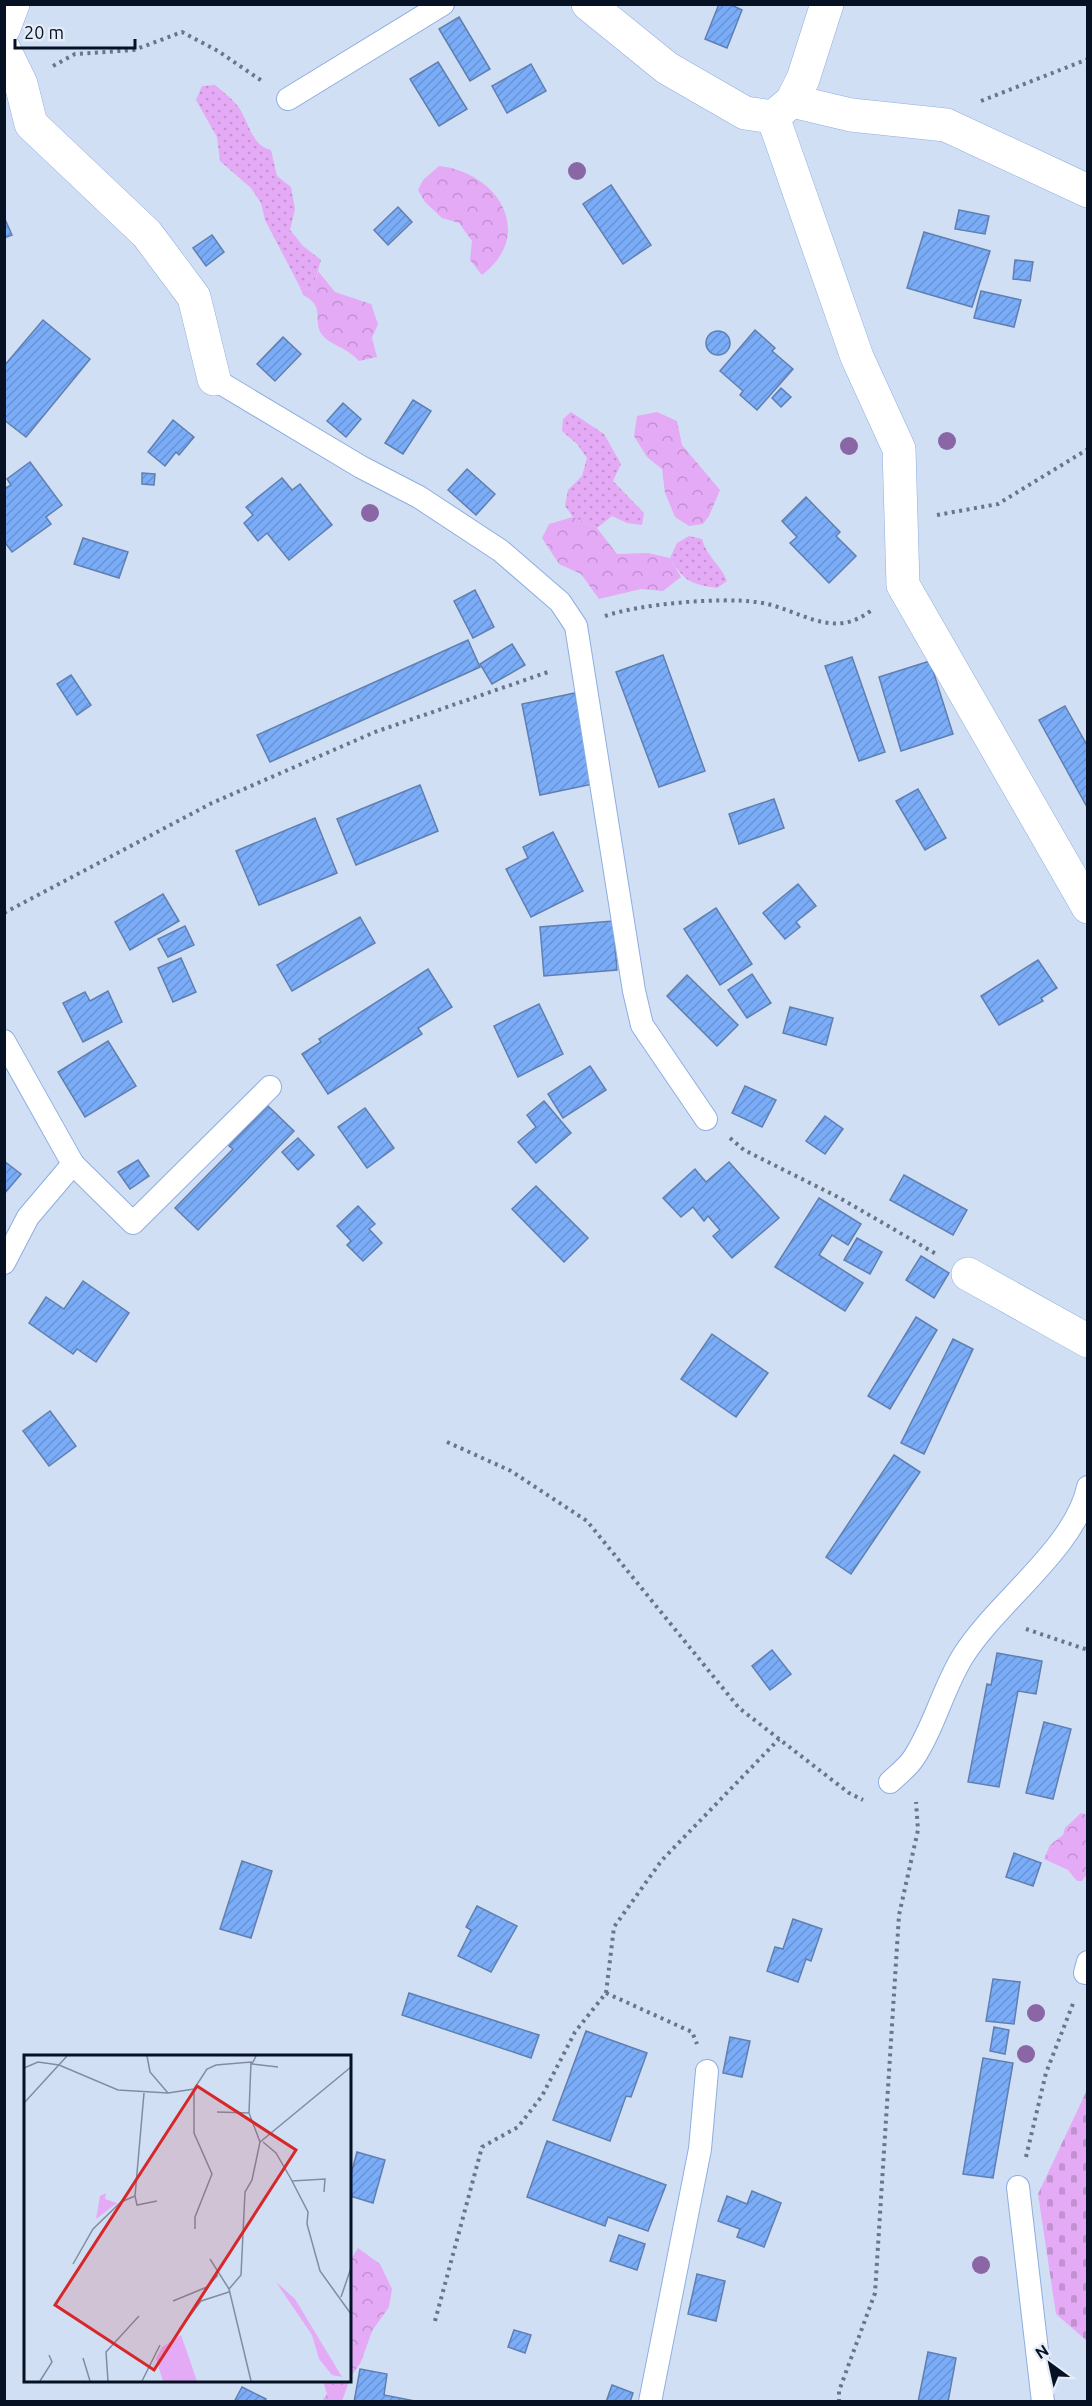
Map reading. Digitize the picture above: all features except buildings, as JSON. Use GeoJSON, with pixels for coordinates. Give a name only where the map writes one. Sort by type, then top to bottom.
{"type":"FeatureCollection","features":[{"type":"Feature","properties":{"kind":"street"},"geometry":{"type":"LineString","coordinates":[[4,28],[13,4]]}},
{"type":"Feature","properties":{"kind":"street"},"geometry":{"type":"LineString","coordinates":[[588,4],[667,68],[746,113],[783,109],[946,125],[1088,191]]}},
{"type":"Feature","properties":{"kind":"street"},"geometry":{"type":"LineString","coordinates":[[783,109],[803,79],[827,4]]}},
{"type":"Feature","properties":{"kind":"street"},"geometry":{"type":"LineString","coordinates":[[4,49],[21,84],[31,124],[147,234],[194,297],[214,379]]}},
{"type":"Feature","properties":{"kind":"street"},"geometry":{"type":"LineString","coordinates":[[783,109],[857,357],[899,449],[903,585],[1088,908]]}},
{"type":"Feature","properties":{"kind":"street"},"geometry":{"type":"LineString","coordinates":[[968,1274],[1088,1341]]}},
{"type":"Feature","properties":{"kind":"lane"},"geometry":{"type":"LineString","coordinates":[[288,99],[443,4]]}},
{"type":"Feature","properties":{"kind":"lane"},"geometry":{"type":"LineString","coordinates":[[214,379],[361,467],[418,497],[501,551],[560,602],[576,626],[634,991],[642,1025],[706,1119]]}},
{"type":"Feature","properties":{"kind":"lane"},"geometry":{"type":"LineString","coordinates":[[4,1041],[73,1164],[133,1222],[270,1087]]}},
{"type":"Feature","properties":{"kind":"lane"},"geometry":{"type":"LineString","coordinates":[[4,1263],[28,1217],[73,1164]]}},
{"type":"Feature","properties":{"kind":"lane"},"geometry":{"type":"LineString","coordinates":[[890,1782],[913,1759],[963,1655],[1055,1547],[1084,1502],[1088,1487]]}},
{"type":"Feature","properties":{"kind":"lane"},"geometry":{"type":"LineString","coordinates":[[650,2402],[700,2149],[707,2071]]}},
{"type":"Feature","properties":{"kind":"lane"},"geometry":{"type":"LineString","coordinates":[[1018,2187],[1043,2402]]}},
{"type":"Feature","properties":{"kind":"path"},"geometry":{"type":"LineString","coordinates":[[21,84],[75,54],[134,50],[182,32],[218,51],[288,99]]}},
{"type":"Feature","properties":{"kind":"path"},"geometry":{"type":"LineString","coordinates":[[946,125],[987,98],[1088,59]]}},
{"type":"Feature","properties":{"kind":"path"},"geometry":{"type":"LineString","coordinates":[[901,515],[948,515],[998,504],[1088,449]]}},
{"type":"Feature","properties":{"kind":"path"},"geometry":{"type":"LineString","coordinates":[[576,626],[613,613],[696,601],[757,602],[829,626],[864,616],[903,585]]}},
{"type":"Feature","properties":{"kind":"path"},"geometry":{"type":"LineString","coordinates":[[4,914],[212,803],[375,732],[581,660]]}},
{"type":"Feature","properties":{"kind":"path"},"geometry":{"type":"LineString","coordinates":[[706,1119],[744,1150],[838,1197],[968,1274]]}},
{"type":"Feature","properties":{"kind":"path"},"geometry":{"type":"LineString","coordinates":[[447,1442],[511,1471],[587,1521],[739,1708],[849,1793],[863,1800],[890,1782]]}},
{"type":"Feature","properties":{"kind":"path"},"geometry":{"type":"LineString","coordinates":[[994,1617],[1088,1650]]}},
{"type":"Feature","properties":{"kind":"path"},"geometry":{"type":"LineString","coordinates":[[435,2321],[482,2147],[518,2127],[542,2096],[575,2032],[606,1993],[614,1927],[662,1860],[779,1739]]}},
{"type":"Feature","properties":{"kind":"path"},"geometry":{"type":"LineString","coordinates":[[839,2402],[839,2391],[875,2293],[899,1915],[918,1830],[913,1759]]}},
{"type":"Feature","properties":{"kind":"path"},"geometry":{"type":"LineString","coordinates":[[1018,2187],[1046,2073],[1086,1967]]}},
{"type":"Feature","properties":{"kind":"path"},"geometry":{"type":"LineString","coordinates":[[606,1993],[692,2032],[707,2071]]}},
{"type":"Feature","properties":{"kind":"green space"},"geometry":{"type":"Polygon","coordinates":[[[215,85],[237,105],[254,138],[271,150],[277,176],[291,187],[295,209],[290,230],[303,246],[321,260],[312,290],[300,287],[265,220],[261,203],[251,188],[220,161],[217,137],[196,100],[202,86],[215,85]]]}},
{"type":"Feature","properties":{"kind":"green space"},"geometry":{"type":"Polygon","coordinates":[[[439,166],[460,171],[478,180],[493,192],[503,207],[508,224],[506,242],[498,259],[482,275],[470,260],[472,241],[459,223],[442,218],[425,202],[418,190],[423,180],[439,166]]]}},
{"type":"Feature","properties":{"kind":"green space"},"geometry":{"type":"Polygon","coordinates":[[[318,271],[335,292],[371,304],[378,324],[372,338],[377,357],[359,361],[323,336],[318,325],[315,304],[303,295],[300,287],[312,290],[318,271]]]}},
{"type":"Feature","properties":{"kind":"green space"},"geometry":{"type":"Polygon","coordinates":[[[571,412],[604,434],[621,464],[613,481],[644,513],[642,525],[627,523],[612,516],[597,528],[573,517],[565,506],[568,490],[582,476],[587,458],[577,444],[562,431],[563,419],[571,412]]]}},
{"type":"Feature","properties":{"kind":"green space"},"geometry":{"type":"Polygon","coordinates":[[[657,412],[677,421],[682,445],[720,490],[703,524],[689,526],[675,517],[665,493],[662,469],[647,457],[634,436],[637,416],[657,412]]]}},
{"type":"Feature","properties":{"kind":"green space"},"geometry":{"type":"Polygon","coordinates":[[[573,517],[597,528],[617,554],[648,553],[670,558],[681,577],[663,591],[641,589],[599,599],[581,574],[559,564],[542,538],[549,524],[573,517]]]}},
{"type":"Feature","properties":{"kind":"green space"},"geometry":{"type":"Polygon","coordinates":[[[689,536],[702,539],[707,551],[724,575],[727,581],[717,588],[694,583],[684,577],[670,558],[677,543],[689,536]]]}},
{"type":"Feature","properties":{"kind":"green space"},"geometry":{"type":"Polygon","coordinates":[[[1081,1813],[1087,1815],[1087,1874],[1082,1881],[1077,1881],[1068,1870],[1044,1859],[1050,1845],[1063,1835],[1065,1828],[1081,1813]]]}},
{"type":"Feature","properties":{"kind":"green space"},"geometry":{"type":"Polygon","coordinates":[[[1087,2090],[1087,2341],[1056,2314],[1038,2194],[1087,2090]]]}},
{"type":"Feature","properties":{"kind":"green space"},"geometry":{"type":"Polygon","coordinates":[[[358,2248],[380,2264],[392,2289],[389,2307],[372,2331],[361,2362],[351,2377],[351,2259],[358,2248]]]}},
{"type":"Feature","properties":{"kind":"green space"},"geometry":{"type":"Polygon","coordinates":[[[323,2382],[349,2382],[342,2401],[322,2401],[327,2394],[323,2382]]]}}]}
